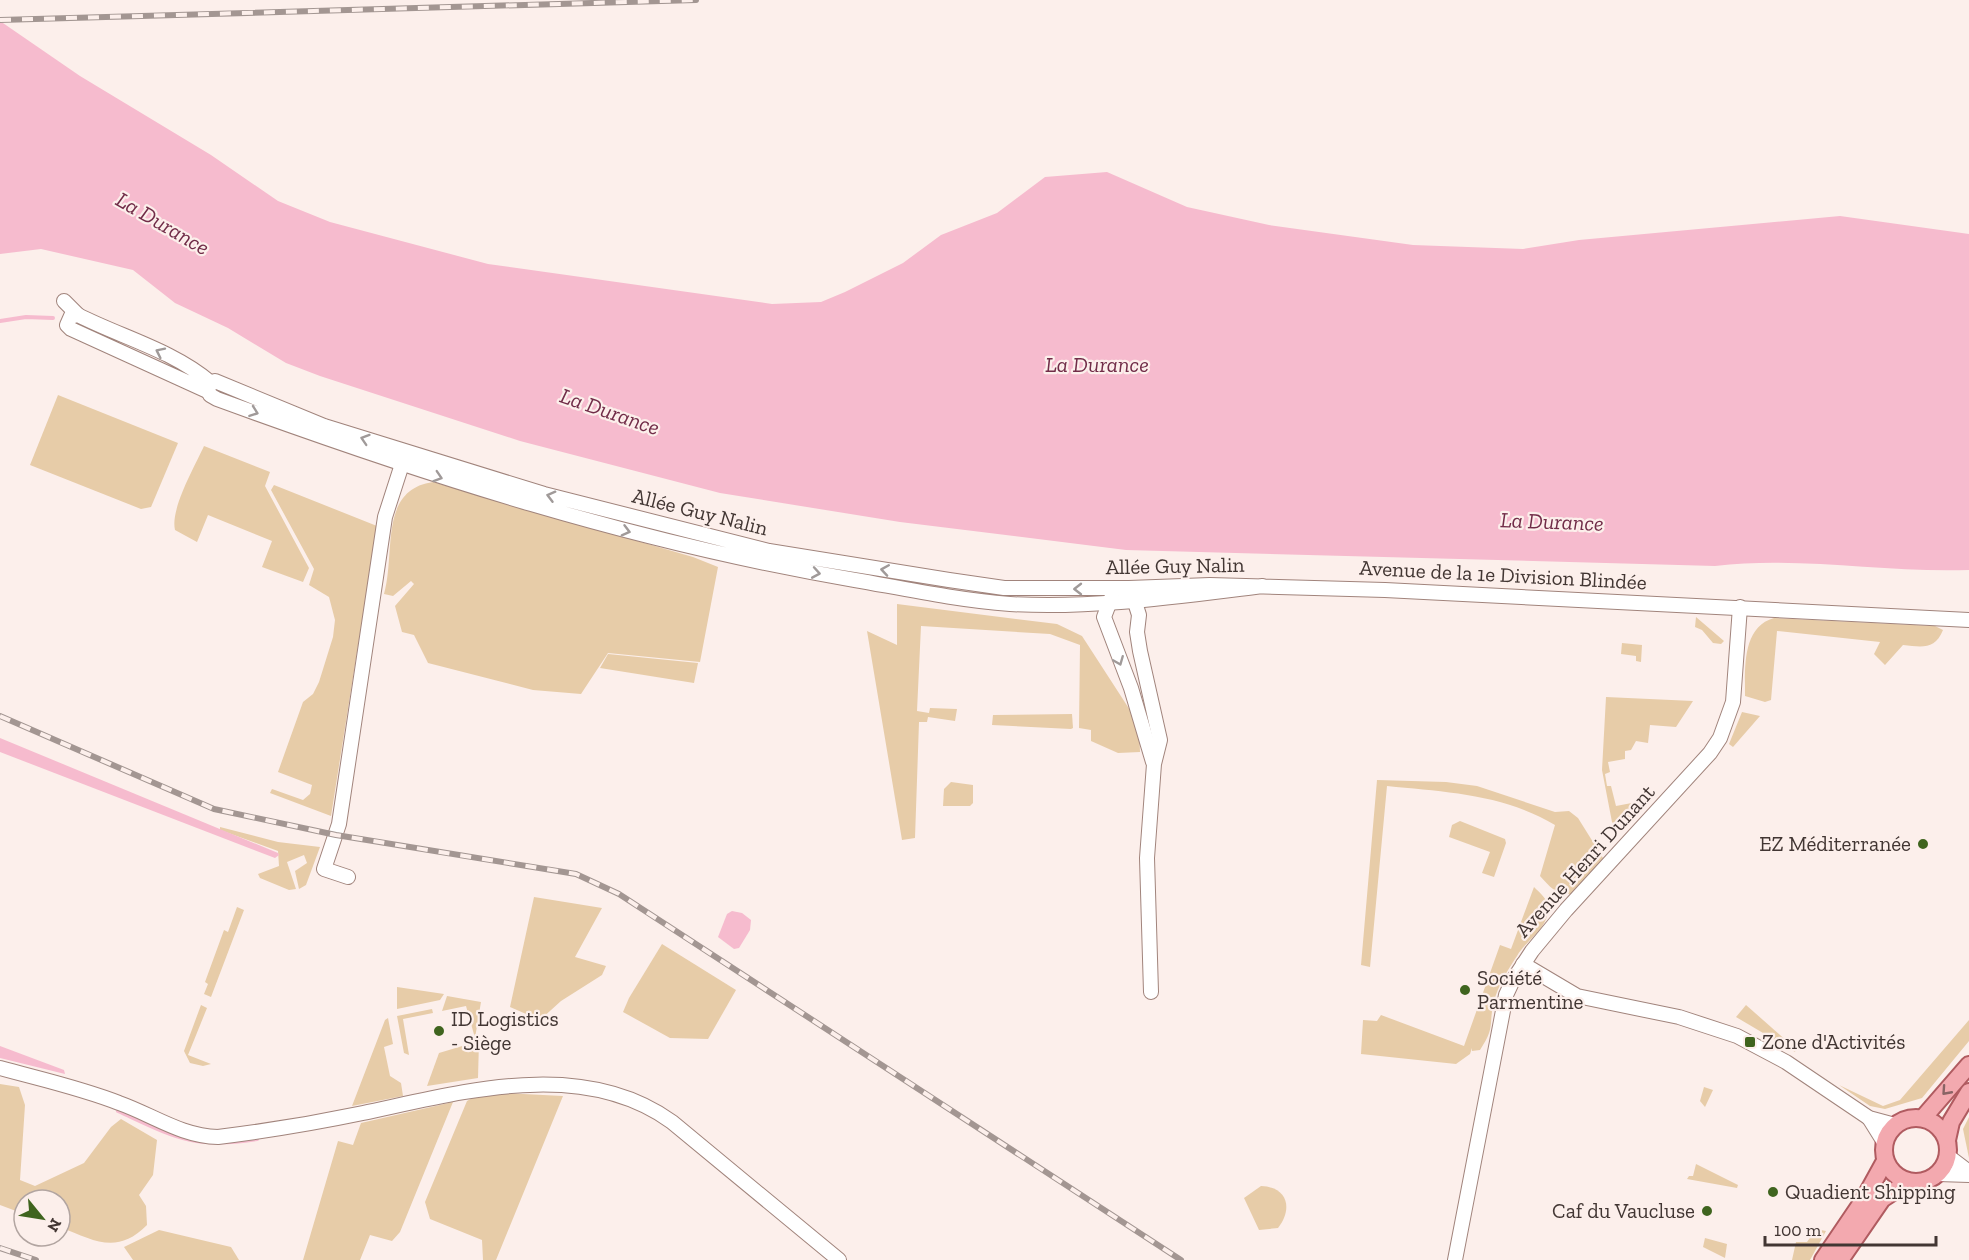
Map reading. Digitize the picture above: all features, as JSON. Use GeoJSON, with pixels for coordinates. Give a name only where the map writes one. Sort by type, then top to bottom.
{"type":"FeatureCollection","features":[{"type":"Feature","properties":{"kind":"main road"},"geometry":{"type":"LineString","coordinates":[[1923,1118],[1969,1065]]}},
{"type":"Feature","properties":{"kind":"main road"},"geometry":{"type":"LineString","coordinates":[[1885,1161],[1899,1177],[1908,1182],[1924,1182],[1938,1174],[1948,1148],[1951,1122],[1969,1092]]}},
{"type":"Feature","properties":{"kind":"main road"},"geometry":{"type":"LineString","coordinates":[[1823,1260],[1863,1201],[1885,1161],[1884,1142],[1895,1125],[1903,1119],[1923,1118],[1934,1122],[1948,1148]]}},
{"type":"Feature","properties":{"kind":"main road"},"geometry":{"type":"LineString","coordinates":[[1840,1260],[1882,1199],[1908,1182]]}},
{"type":"Feature","properties":{"kind":"street","name":"Allée Guy Nalin"},"geometry":{"type":"LineString","coordinates":[[64,300],[78,315],[198,372],[208,386],[215,381],[403,459],[532,506],[695,549],[791,569],[1011,604],[1107,601],[1127,592],[1158,598],[1263,586]]}},
{"type":"Feature","properties":{"kind":"street","name":"Allée Guy Nalin"},"geometry":{"type":"LineString","coordinates":[[403,459],[769,551],[1004,588],[1127,592],[1210,585],[1263,586]]}},
{"type":"Feature","properties":{"kind":"street"},"geometry":{"type":"LineString","coordinates":[[348,877],[324,869],[339,824],[385,518],[403,459]]}},
{"type":"Feature","properties":{"kind":"street","name":"Avenue de la 1e Division Blindée"},"geometry":{"type":"LineString","coordinates":[[1263,586],[1385,590],[1969,620]]}},
{"type":"Feature","properties":{"kind":"street"},"geometry":{"type":"LineString","coordinates":[[1151,992],[1147,858],[1154,764],[1160,740],[1140,651],[1137,632],[1139,615],[1127,592],[1107,601],[1104,617],[1131,688],[1154,764]]}},
{"type":"Feature","properties":{"kind":"street"},"geometry":{"type":"LineString","coordinates":[[1139,615],[1158,598]]}},
{"type":"Feature","properties":{"kind":"street"},"geometry":{"type":"LineString","coordinates":[[1078,603],[1104,617]]}},
{"type":"Feature","properties":{"kind":"street","name":"Avenue Henri Dunant"},"geometry":{"type":"LineString","coordinates":[[1455,1260],[1506,995],[1523,964],[1566,910],[1710,753],[1720,738],[1733,702],[1740,608]]}},
{"type":"Feature","properties":{"kind":"street"},"geometry":{"type":"LineString","coordinates":[[1523,964],[1577,996],[1679,1017],[1737,1036],[1786,1062],[1869,1118],[1895,1125]]}},
{"type":"Feature","properties":{"kind":"street"},"geometry":{"type":"LineString","coordinates":[[0,1068],[120,1103],[171,1127],[201,1137],[230,1136],[320,1122],[511,1084],[577,1088],[626,1095],[653,1108],[672,1122],[839,1260]]}},
{"type":"Feature","properties":{"kind":"street"},"geometry":{"type":"LineString","coordinates":[[1869,1118],[1884,1142]]}},
{"type":"Feature","properties":{"kind":"street"},"geometry":{"type":"LineString","coordinates":[[1948,1148],[1969,1174]]}},
{"type":"Feature","properties":{"kind":"street"},"geometry":{"type":"LineString","coordinates":[[1938,1174],[1969,1174]]}},
{"type":"Feature","properties":{"kind":"shaded area"},"geometry":{"type":"Polygon","coordinates":[[[58,395],[178,443],[151,507],[141,509],[30,465],[58,395]]]}},
{"type":"Feature","properties":{"kind":"shaded area"},"geometry":{"type":"Polygon","coordinates":[[[204,446],[270,472],[265,486],[309,568],[303,582],[262,567],[272,541],[208,515],[197,542],[175,530],[174,521],[180,499],[204,446]]]}},
{"type":"Feature","properties":{"kind":"shaded area"},"geometry":{"type":"Polygon","coordinates":[[[433,482],[693,557],[718,567],[700,662],[608,653],[581,694],[533,690],[428,663],[414,635],[402,632],[395,606],[414,584],[411,581],[393,596],[384,594],[396,510],[404,497],[416,487],[433,482]]]}},
{"type":"Feature","properties":{"kind":"shaded area"},"geometry":{"type":"Polygon","coordinates":[[[274,485],[377,526],[331,816],[270,793],[272,789],[303,800],[310,794],[312,785],[278,772],[303,702],[313,694],[319,682],[333,637],[335,620],[329,597],[309,585],[314,569],[271,490],[274,485]]]}},
{"type":"Feature","properties":{"kind":"shaded area"},"geometry":{"type":"Polygon","coordinates":[[[897,604],[1057,624],[1082,636],[1139,724],[1140,752],[1118,753],[1091,741],[1091,730],[1079,728],[1080,645],[1050,634],[921,626],[917,711],[929,713],[930,708],[957,709],[955,721],[928,717],[927,722],[919,722],[915,838],[902,840],[867,631],[897,645],[897,604]]]}},
{"type":"Feature","properties":{"kind":"shaded area"},"geometry":{"type":"Polygon","coordinates":[[[1696,617],[1724,641],[1721,644],[1713,643],[1702,630],[1695,627],[1696,617]]]}},
{"type":"Feature","properties":{"kind":"shaded area"},"geometry":{"type":"Polygon","coordinates":[[[1774,618],[1935,626],[1943,630],[1936,641],[1927,646],[1903,645],[1885,665],[1874,654],[1880,642],[1777,631],[1771,700],[1765,702],[1745,696],[1746,661],[1751,639],[1756,630],[1774,618]]]}},
{"type":"Feature","properties":{"kind":"shaded area"},"geometry":{"type":"Polygon","coordinates":[[[1622,643],[1642,645],[1641,662],[1636,661],[1636,656],[1621,654],[1622,643]]]}},
{"type":"Feature","properties":{"kind":"shaded area"},"geometry":{"type":"Polygon","coordinates":[[[608,654],[698,663],[694,683],[600,668],[608,654]]]}},
{"type":"Feature","properties":{"kind":"shaded area"},"geometry":{"type":"Polygon","coordinates":[[[1606,697],[1693,701],[1676,727],[1650,725],[1648,743],[1636,741],[1631,750],[1625,751],[1625,759],[1608,762],[1610,772],[1605,774],[1607,786],[1611,786],[1616,806],[1637,802],[1644,808],[1628,825],[1622,819],[1616,826],[1612,822],[1602,770],[1606,697]]]}},
{"type":"Feature","properties":{"kind":"shaded area"},"geometry":{"type":"Polygon","coordinates":[[[1742,712],[1760,716],[1733,747],[1729,744],[1742,712]]]}},
{"type":"Feature","properties":{"kind":"shaded area"},"geometry":{"type":"Polygon","coordinates":[[[1072,714],[1073,728],[1071,729],[992,725],[993,715],[1072,714]]]}},
{"type":"Feature","properties":{"kind":"shaded area"},"geometry":{"type":"Polygon","coordinates":[[[1377,780],[1446,782],[1477,786],[1555,812],[1569,811],[1578,818],[1603,858],[1573,894],[1558,892],[1540,876],[1555,825],[1515,807],[1474,796],[1387,786],[1370,967],[1361,965],[1377,780]]]}},
{"type":"Feature","properties":{"kind":"shaded area"},"geometry":{"type":"Polygon","coordinates":[[[951,782],[973,785],[973,803],[970,806],[943,806],[944,789],[951,782]]]}},
{"type":"Feature","properties":{"kind":"shaded area"},"geometry":{"type":"Polygon","coordinates":[[[1460,821],[1505,839],[1506,843],[1494,877],[1482,873],[1490,852],[1449,837],[1452,825],[1460,821]]]}},
{"type":"Feature","properties":{"kind":"shaded area"},"geometry":{"type":"Polygon","coordinates":[[[220,827],[278,842],[320,847],[306,885],[299,889],[295,871],[307,863],[304,855],[287,862],[296,889],[289,890],[260,878],[258,874],[279,866],[278,851],[220,830],[220,827]]]}},
{"type":"Feature","properties":{"kind":"shaded area"},"geometry":{"type":"Polygon","coordinates":[[[1534,887],[1547,903],[1547,917],[1540,929],[1521,950],[1500,984],[1492,1010],[1490,1030],[1480,1050],[1472,1051],[1472,1048],[1470,1054],[1456,1064],[1361,1054],[1363,1020],[1377,1021],[1381,1015],[1464,1046],[1500,945],[1511,949],[1534,887]]]}},
{"type":"Feature","properties":{"kind":"shaded area"},"geometry":{"type":"Polygon","coordinates":[[[534,897],[602,908],[575,957],[606,966],[602,975],[561,1001],[540,1020],[510,1007],[534,897]]]}},
{"type":"Feature","properties":{"kind":"shaded area"},"geometry":{"type":"Polygon","coordinates":[[[237,907],[244,910],[211,997],[204,994],[208,984],[205,982],[224,930],[228,932],[237,907]]]}},
{"type":"Feature","properties":{"kind":"shaded area"},"geometry":{"type":"Polygon","coordinates":[[[662,944],[736,990],[708,1039],[670,1038],[623,1012],[662,944]]]}},
{"type":"Feature","properties":{"kind":"shaded area"},"geometry":{"type":"Polygon","coordinates":[[[397,987],[444,994],[440,1000],[397,1009],[397,987]]]}},
{"type":"Feature","properties":{"kind":"shaded area"},"geometry":{"type":"Polygon","coordinates":[[[447,996],[481,1002],[475,1038],[466,1006],[442,1011],[447,996]]]}},
{"type":"Feature","properties":{"kind":"shaded area"},"geometry":{"type":"Polygon","coordinates":[[[201,1005],[207,1008],[188,1055],[211,1064],[203,1066],[190,1063],[184,1051],[201,1005]]]}},
{"type":"Feature","properties":{"kind":"shaded area"},"geometry":{"type":"Polygon","coordinates":[[[1746,1005],[1796,1049],[1795,1052],[1736,1017],[1746,1005]]]}},
{"type":"Feature","properties":{"kind":"shaded area"},"geometry":{"type":"Polygon","coordinates":[[[432,1009],[433,1013],[403,1019],[409,1055],[404,1053],[397,1016],[432,1009]]]}},
{"type":"Feature","properties":{"kind":"shaded area"},"geometry":{"type":"Polygon","coordinates":[[[388,1018],[393,1044],[384,1047],[390,1076],[401,1083],[403,1096],[352,1106],[385,1020],[388,1018]]]}},
{"type":"Feature","properties":{"kind":"shaded area"},"geometry":{"type":"Polygon","coordinates":[[[1969,1020],[1969,1041],[1922,1098],[1885,1109],[1870,1106],[1839,1085],[1883,1106],[1900,1100],[1969,1020]]]}},
{"type":"Feature","properties":{"kind":"shaded area"},"geometry":{"type":"Polygon","coordinates":[[[479,1041],[478,1078],[427,1086],[439,1053],[479,1041]]]}},
{"type":"Feature","properties":{"kind":"shaded area"},"geometry":{"type":"Polygon","coordinates":[[[0,1084],[19,1087],[25,1105],[20,1180],[35,1186],[84,1163],[111,1127],[121,1119],[157,1140],[153,1175],[139,1195],[146,1206],[147,1225],[126,1240],[116,1243],[105,1242],[72,1232],[72,1188],[12,1188],[12,1210],[0,1205],[0,1084]]]}},
{"type":"Feature","properties":{"kind":"shaded area"},"geometry":{"type":"Polygon","coordinates":[[[1704,1087],[1713,1090],[1705,1107],[1700,1101],[1704,1087]]]}},
{"type":"Feature","properties":{"kind":"shaded area"},"geometry":{"type":"Polygon","coordinates":[[[502,1093],[563,1096],[496,1260],[483,1260],[482,1240],[430,1219],[425,1202],[467,1101],[476,1096],[502,1093]]]}},
{"type":"Feature","properties":{"kind":"shaded area"},"geometry":{"type":"Polygon","coordinates":[[[453,1102],[400,1232],[392,1241],[370,1235],[360,1260],[303,1260],[338,1141],[353,1145],[361,1123],[453,1102]]]}},
{"type":"Feature","properties":{"kind":"shaded area"},"geometry":{"type":"Polygon","coordinates":[[[1969,1117],[1969,1158],[1963,1129],[1969,1117]]]}},
{"type":"Feature","properties":{"kind":"shaded area"},"geometry":{"type":"Polygon","coordinates":[[[1696,1164],[1738,1185],[1737,1188],[1687,1179],[1693,1176],[1696,1164]]]}},
{"type":"Feature","properties":{"kind":"shaded area"},"geometry":{"type":"Polygon","coordinates":[[[1261,1186],[1277,1190],[1285,1200],[1285,1214],[1278,1228],[1259,1230],[1244,1198],[1261,1186]]]}},
{"type":"Feature","properties":{"kind":"shaded area"},"geometry":{"type":"Polygon","coordinates":[[[1816,1229],[1826,1231],[1810,1260],[1792,1260],[1796,1242],[1807,1242],[1816,1229]]]}},
{"type":"Feature","properties":{"kind":"shaded area"},"geometry":{"type":"Polygon","coordinates":[[[159,1230],[231,1247],[239,1260],[133,1260],[124,1247],[159,1230]]]}},
{"type":"Feature","properties":{"kind":"shaded area"},"geometry":{"type":"Polygon","coordinates":[[[1705,1238],[1727,1244],[1725,1258],[1703,1247],[1705,1238]]]}},
{"type":"Feature","properties":{"kind":"water","name":"La Durance"},"geometry":{"type":"Polygon","coordinates":[[[0,21],[80,76],[211,155],[278,201],[330,222],[488,264],[772,304],[821,302],[845,292],[903,263],[941,235],[997,213],[1045,177],[1107,172],[1187,207],[1269,225],[1413,245],[1523,249],[1579,240],[1840,216],[1969,234],[1969,570],[1778,563],[1715,566],[1126,550],[900,522],[720,493],[520,441],[286,363],[228,328],[175,303],[133,270],[41,249],[0,254],[0,21]]]}},
{"type":"Feature","properties":{"kind":"water"},"geometry":{"type":"Polygon","coordinates":[[[0,738],[279,855],[275,858],[0,752],[0,738]]]}},
{"type":"Feature","properties":{"kind":"water"},"geometry":{"type":"Polygon","coordinates":[[[732,911],[742,913],[751,920],[750,930],[739,948],[734,949],[718,937],[727,914],[732,911]]]}},
{"type":"Feature","properties":{"kind":"water"},"geometry":{"type":"Polygon","coordinates":[[[0,1046],[64,1070],[65,1074],[0,1058],[0,1046]]]}},
{"type":"Feature","properties":{"kind":"waterway"},"geometry":{"type":"LineString","coordinates":[[0,321],[26,317],[53,318]]}},
{"type":"Feature","properties":{"kind":"waterway"},"geometry":{"type":"LineString","coordinates":[[118,1111],[170,1134],[199,1141],[235,1142],[257,1139]]}},
{"type":"Feature","properties":{"kind":"railway"},"geometry":{"type":"LineString","coordinates":[[0,20],[696,0]]}},
{"type":"Feature","properties":{"kind":"railway"},"geometry":{"type":"LineString","coordinates":[[0,716],[214,809],[336,835],[576,874],[619,894],[1181,1260]]}},
{"type":"Feature","properties":{"kind":"railway"},"geometry":{"type":"LineString","coordinates":[[0,1248],[36,1260]]}},
{"type":"Feature","properties":{"kind":"place","name":"EZ Méditerranée"},"geometry":{"type":"Point","coordinates":[1923,844]}},
{"type":"Feature","properties":{"kind":"place","name":"Société Parmentine"},"geometry":{"type":"Point","coordinates":[1465,990]}},
{"type":"Feature","properties":{"kind":"place","name":"ID Logistics - Siège"},"geometry":{"type":"Point","coordinates":[439,1031]}},
{"type":"Feature","properties":{"kind":"place","name":"Zone d'Activités"},"geometry":{"type":"Point","coordinates":[1750,1042]}},
{"type":"Feature","properties":{"kind":"place","name":"Quadient Shipping"},"geometry":{"type":"Point","coordinates":[1773,1192]}},
{"type":"Feature","properties":{"kind":"place","name":"Caf du Vaucluse"},"geometry":{"type":"Point","coordinates":[1707,1211]}}]}
